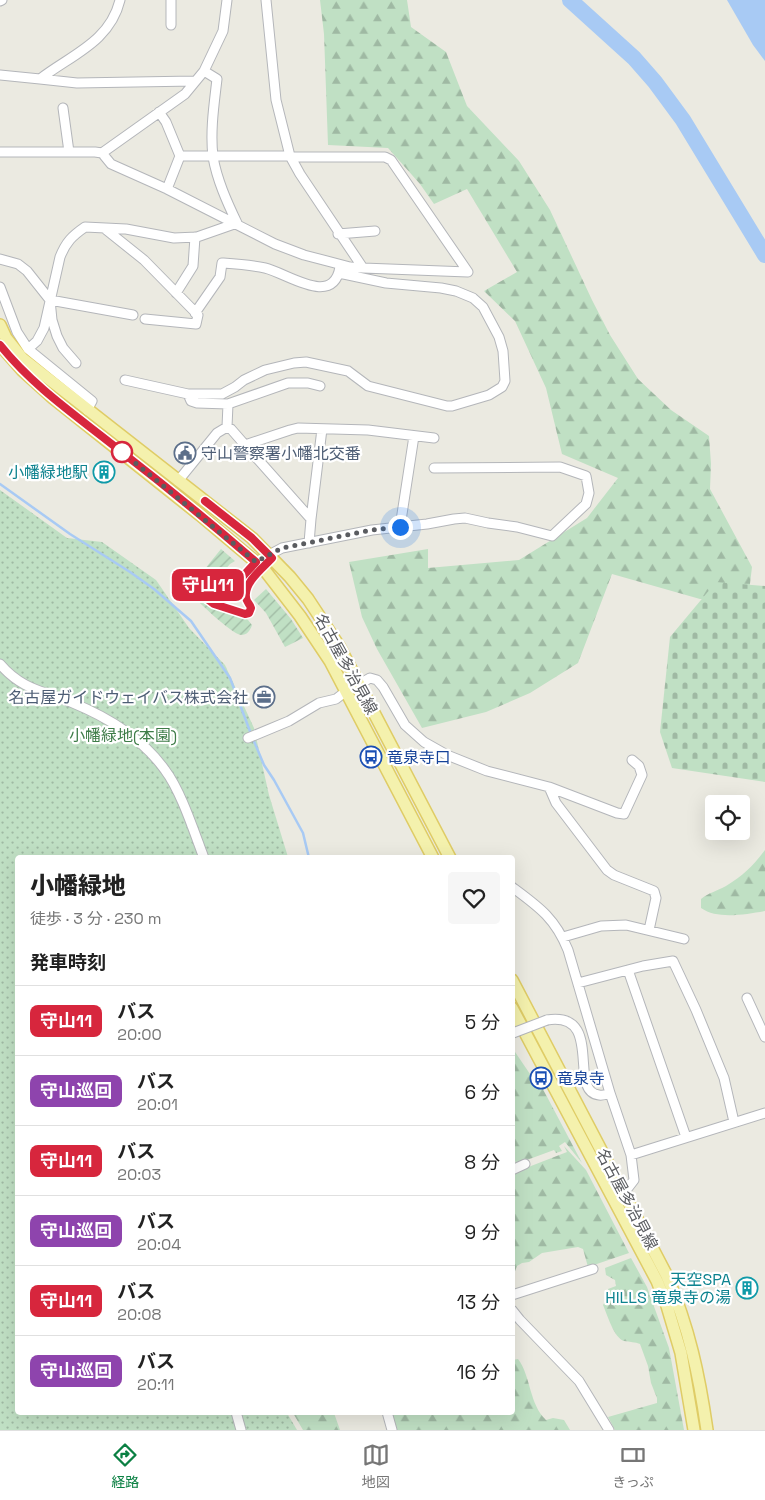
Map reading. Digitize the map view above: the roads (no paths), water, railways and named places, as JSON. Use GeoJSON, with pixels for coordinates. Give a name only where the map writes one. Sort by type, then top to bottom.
{"type":"FeatureCollection","features":[{"type":"Feature","properties":{"kind":"main road","name":"名古屋多治見線"},"geometry":{"type":"LineString","coordinates":[[0,325],[6,338],[22,358],[252,538],[271,556],[308,599],[339,646],[448,855]]}},
{"type":"Feature","properties":{"kind":"main road","name":"名古屋多治見線"},"geometry":{"type":"LineString","coordinates":[[0,345],[22,370],[53,398],[187,504],[259,565],[300,616],[320,645],[431,855]]}},
{"type":"Feature","properties":{"kind":"main road","name":"名古屋多治見線"},"geometry":{"type":"LineString","coordinates":[[515,986],[667,1276],[684,1318],[696,1360],[707,1430]]}},
{"type":"Feature","properties":{"kind":"main road","name":"名古屋多治見線"},"geometry":{"type":"LineString","coordinates":[[515,1014],[657,1281],[667,1306],[681,1353],[694,1430]]}},
{"type":"Feature","properties":{"kind":"street"},"geometry":{"type":"LineString","coordinates":[[40,79],[87,47],[105,32],[117,11],[120,0]]}},
{"type":"Feature","properties":{"kind":"street"},"geometry":{"type":"LineString","coordinates":[[171,0],[171,25]]}},
{"type":"Feature","properties":{"kind":"street"},"geometry":{"type":"LineString","coordinates":[[0,152],[102,153],[185,94],[204,71],[223,31],[227,0]]}},
{"type":"Feature","properties":{"kind":"street"},"geometry":{"type":"LineString","coordinates":[[266,0],[276,100],[291,156],[300,174],[338,234],[363,268]]}},
{"type":"Feature","properties":{"kind":"street"},"geometry":{"type":"LineString","coordinates":[[204,71],[218,79],[212,127],[213,156],[224,194],[237,223]]}},
{"type":"Feature","properties":{"kind":"street"},"geometry":{"type":"LineString","coordinates":[[0,75],[77,83],[194,81]]}},
{"type":"Feature","properties":{"kind":"street"},"geometry":{"type":"LineString","coordinates":[[63,108],[69,152]]}},
{"type":"Feature","properties":{"kind":"street"},"geometry":{"type":"LineString","coordinates":[[159,112],[166,122],[180,156],[167,189]]}},
{"type":"Feature","properties":{"kind":"street"},"geometry":{"type":"LineString","coordinates":[[102,153],[112,164],[237,223],[276,244],[304,255],[340,269],[386,283],[441,288],[474,298],[487,313],[503,351],[506,370],[502,388],[452,406],[368,386],[348,371],[301,362],[265,370],[244,380],[222,394],[188,394],[125,380]]}},
{"type":"Feature","properties":{"kind":"street"},"geometry":{"type":"LineString","coordinates":[[180,156],[291,156],[385,158],[391,160],[468,272],[363,268],[340,269]]}},
{"type":"Feature","properties":{"kind":"street"},"geometry":{"type":"LineString","coordinates":[[28,349],[41,336],[60,257],[70,237],[85,226],[126,230],[174,238],[195,237],[237,223]]}},
{"type":"Feature","properties":{"kind":"street"},"geometry":{"type":"LineString","coordinates":[[103,228],[144,260],[198,315],[196,324],[145,319]]}},
{"type":"Feature","properties":{"kind":"street"},"geometry":{"type":"LineString","coordinates":[[338,234],[375,231]]}},
{"type":"Feature","properties":{"kind":"street"},"geometry":{"type":"LineString","coordinates":[[176,293],[193,266],[195,237]]}},
{"type":"Feature","properties":{"kind":"street"},"geometry":{"type":"LineString","coordinates":[[0,259],[18,264],[27,271],[50,300],[52,320],[57,336],[63,348],[76,363]]}},
{"type":"Feature","properties":{"kind":"street"},"geometry":{"type":"LineString","coordinates":[[195,313],[220,277],[222,263],[266,268],[318,287],[331,285],[337,279],[340,269]]}},
{"type":"Feature","properties":{"kind":"street"},"geometry":{"type":"LineString","coordinates":[[0,287],[17,332],[28,349],[92,401],[87,410]]}},
{"type":"Feature","properties":{"kind":"street"},"geometry":{"type":"LineString","coordinates":[[50,300],[133,314]]}},
{"type":"Feature","properties":{"kind":"street"},"geometry":{"type":"LineString","coordinates":[[188,394],[191,401],[197,403],[228,404],[288,383],[308,383],[320,386]]}},
{"type":"Feature","properties":{"kind":"street"},"geometry":{"type":"LineString","coordinates":[[227,427],[228,404]]}},
{"type":"Feature","properties":{"kind":"street"},"geometry":{"type":"LineString","coordinates":[[227,427],[231,429],[311,519]]}},
{"type":"Feature","properties":{"kind":"street"},"geometry":{"type":"LineString","coordinates":[[178,481],[217,433],[227,427]]}},
{"type":"Feature","properties":{"kind":"street"},"geometry":{"type":"LineString","coordinates":[[245,445],[290,430],[322,428],[368,430],[434,438]]}},
{"type":"Feature","properties":{"kind":"street"},"geometry":{"type":"LineString","coordinates":[[309,542],[322,428]]}},
{"type":"Feature","properties":{"kind":"street"},"geometry":{"type":"LineString","coordinates":[[400,527],[414,436]]}},
{"type":"Feature","properties":{"kind":"street"},"geometry":{"type":"LineString","coordinates":[[259,565],[282,548],[372,530],[464,518],[517,527],[552,536],[586,504],[589,493],[586,476],[560,467],[434,468]]}},
{"type":"Feature","properties":{"kind":"street"},"geometry":{"type":"LineString","coordinates":[[0,664],[10,676],[31,688],[96,713],[149,751],[166,770],[203,855]]}},
{"type":"Feature","properties":{"kind":"street"},"geometry":{"type":"LineString","coordinates":[[248,738],[289,721],[319,703],[336,699],[370,678],[377,680],[405,725],[424,742],[446,755],[487,771],[549,787],[610,811],[624,814],[642,775],[639,766],[632,760]]}},
{"type":"Feature","properties":{"kind":"street"},"geometry":{"type":"LineString","coordinates":[[549,787],[556,804],[608,870],[614,875],[654,891],[656,898],[649,930]]}},
{"type":"Feature","properties":{"kind":"street"},"geometry":{"type":"LineString","coordinates":[[515,889],[550,917],[563,936],[610,1093],[631,1155],[634,1180],[624,1193]]}},
{"type":"Feature","properties":{"kind":"street"},"geometry":{"type":"LineString","coordinates":[[563,936],[600,926],[626,926],[684,939]]}},
{"type":"Feature","properties":{"kind":"street"},"geometry":{"type":"LineString","coordinates":[[578,984],[628,970],[672,961],[696,1010],[724,1078],[734,1122]]}},
{"type":"Feature","properties":{"kind":"street"},"geometry":{"type":"LineString","coordinates":[[628,970],[686,1137]]}},
{"type":"Feature","properties":{"kind":"street"},"geometry":{"type":"LineString","coordinates":[[747,998],[765,1037]]}},
{"type":"Feature","properties":{"kind":"street"},"geometry":{"type":"LineString","coordinates":[[515,1032],[555,1018],[564,1020],[574,1026],[582,1043],[586,1085],[592,1093],[599,1096],[610,1093]]}},
{"type":"Feature","properties":{"kind":"street"},"geometry":{"type":"LineString","coordinates":[[631,1155],[765,1113]]}},
{"type":"Feature","properties":{"kind":"street"},"geometry":{"type":"LineString","coordinates":[[515,1169],[525,1164]]}},
{"type":"Feature","properties":{"kind":"street"},"geometry":{"type":"LineString","coordinates":[[515,1294],[593,1269]]}},
{"type":"Feature","properties":{"kind":"street"},"geometry":{"type":"LineString","coordinates":[[515,1314],[579,1381],[609,1430]]}},
{"type":"Feature","properties":{"kind":"street"},"geometry":{"type":"LineString","coordinates":[[237,1415],[241,1430]]}},
{"type":"Feature","properties":{"kind":"street"},"geometry":{"type":"LineString","coordinates":[[388,1415],[392,1430]]}},
{"type":"Feature","properties":{"kind":"water"},"geometry":{"type":"Polygon","coordinates":[[[727,0],[765,0],[765,61],[753,45],[727,0]]]}},
{"type":"Feature","properties":{"kind":"waterway"},"geometry":{"type":"LineString","coordinates":[[570,0],[634,58],[655,82],[683,120],[765,255]]}},
{"type":"Feature","properties":{"kind":"waterway"},"geometry":{"type":"LineString","coordinates":[[0,484],[70,534],[154,589],[191,621],[230,678],[251,734]]}},
{"type":"Feature","properties":{"kind":"waterway"},"geometry":{"type":"LineString","coordinates":[[253,739],[264,765],[303,833],[308,855]]}},
{"type":"Feature","properties":{"kind":"place","name":"守山警察署小幡北交番"},"geometry":{"type":"Point","coordinates":[185,453]}},
{"type":"Feature","properties":{"kind":"place","name":"小幡緑地駅"},"geometry":{"type":"Point","coordinates":[104,472]}},
{"type":"Feature","properties":{"kind":"place","name":"名古屋ガイドウェイバス株式会社"},"geometry":{"type":"Point","coordinates":[264,697]}},
{"type":"Feature","properties":{"kind":"place","name":"竜泉寺口"},"geometry":{"type":"Point","coordinates":[371,757]}},
{"type":"Feature","properties":{"kind":"place","name":"竜泉寺"},"geometry":{"type":"Point","coordinates":[541,1078]}},
{"type":"Feature","properties":{"kind":"place","name":"天空SPA HILLS 竜泉寺の湯"},"geometry":{"type":"Point","coordinates":[747,1288]}},
{"type":"Feature","properties":{"kind":"park label","name":"小幡緑地(本園)"},"geometry":{"type":"Point","coordinates":[123,735]}}]}
